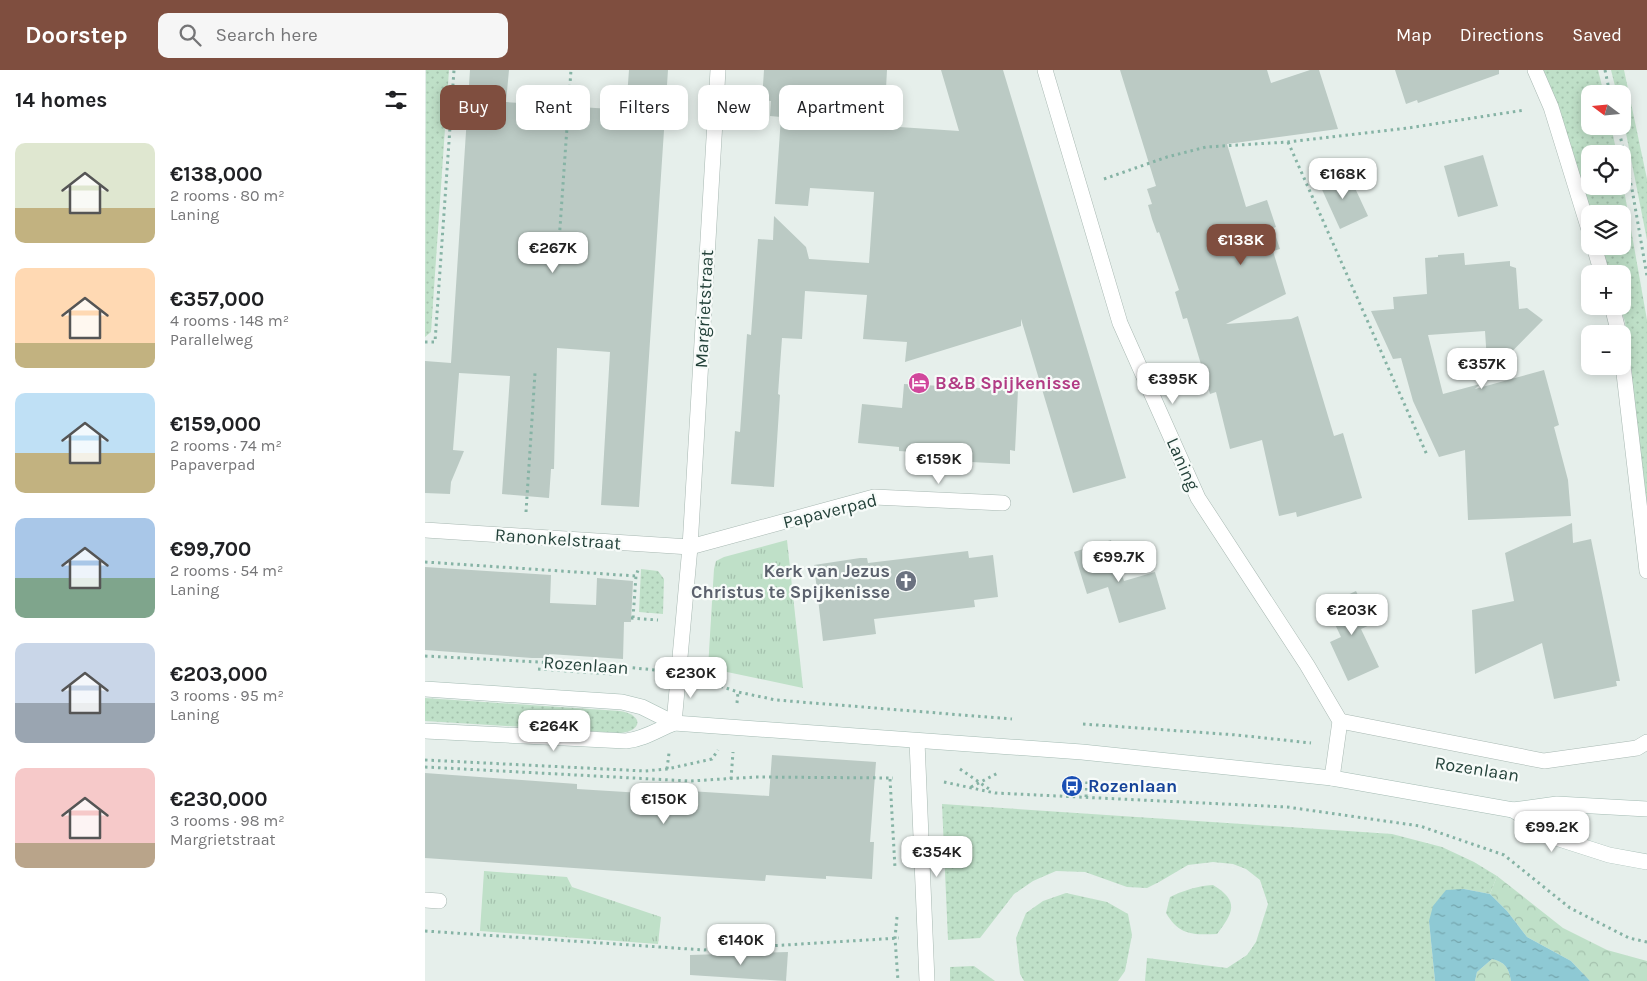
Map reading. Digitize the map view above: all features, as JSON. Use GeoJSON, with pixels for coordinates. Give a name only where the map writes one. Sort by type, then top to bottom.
{"type":"FeatureCollection","features":[{"type":"Feature","properties":{"kind":"street","name":"Margrietstraat"},"geometry":{"type":"LineString","coordinates":[[674,723],[690,547],[718,70]]}},
{"type":"Feature","properties":{"kind":"street","name":"Laning"},"geometry":{"type":"LineString","coordinates":[[1045,70],[1119,323],[1198,498],[1307,665],[1340,721]]}},
{"type":"Feature","properties":{"kind":"street"},"geometry":{"type":"LineString","coordinates":[[1535,70],[1551,107],[1581,205]]}},
{"type":"Feature","properties":{"kind":"street"},"geometry":{"type":"LineString","coordinates":[[1624,375],[1647,571]]}},
{"type":"Feature","properties":{"kind":"street","name":"Papaverpad"},"geometry":{"type":"LineString","coordinates":[[690,547],[875,497],[1003,503]]}},
{"type":"Feature","properties":{"kind":"street","name":"Ranonkelstraat"},"geometry":{"type":"LineString","coordinates":[[425,530],[690,547]]}},
{"type":"Feature","properties":{"kind":"street","name":"Rozenlaan"},"geometry":{"type":"LineString","coordinates":[[425,689],[622,702],[642,707],[674,723],[1073,751],[1332,778],[1513,810],[1557,804],[1647,809]]}},
{"type":"Feature","properties":{"kind":"street"},"geometry":{"type":"LineString","coordinates":[[1332,778],[1340,721],[1544,761],[1642,745]]}},
{"type":"Feature","properties":{"kind":"street"},"geometry":{"type":"LineString","coordinates":[[425,731],[626,741],[639,740],[650,736],[674,723]]}},
{"type":"Feature","properties":{"kind":"street"},"geometry":{"type":"LineString","coordinates":[[917,741],[927,981]]}},
{"type":"Feature","properties":{"kind":"street","name":"Rozenlaan"},"geometry":{"type":"LineString","coordinates":[[1513,810],[1556,838],[1609,855],[1647,862]]}},
{"type":"Feature","properties":{"kind":"path"},"geometry":{"type":"LineString","coordinates":[[425,342],[435,342],[454,70]]}},
{"type":"Feature","properties":{"kind":"path"},"geometry":{"type":"LineString","coordinates":[[558,256],[571,70]]}},
{"type":"Feature","properties":{"kind":"path"},"geometry":{"type":"LineString","coordinates":[[1605,70],[1608,85]]}},
{"type":"Feature","properties":{"kind":"path"},"geometry":{"type":"LineString","coordinates":[[1080,188],[1167,157],[1206,147],[1288,142],[1408,128],[1551,107]]}},
{"type":"Feature","properties":{"kind":"path"},"geometry":{"type":"LineString","coordinates":[[1620,135],[1632,189],[1647,276]]}},
{"type":"Feature","properties":{"kind":"path"},"geometry":{"type":"LineString","coordinates":[[1288,142],[1427,455]]}},
{"type":"Feature","properties":{"kind":"path"},"geometry":{"type":"LineString","coordinates":[[524,536],[535,372]]}},
{"type":"Feature","properties":{"kind":"path","name":"Ranonkelstraat"},"geometry":{"type":"LineString","coordinates":[[425,562],[636,576]]}},
{"type":"Feature","properties":{"kind":"path"},"geometry":{"type":"LineString","coordinates":[[633,618],[636,576],[641,563]]}},
{"type":"Feature","properties":{"kind":"path","name":"Rozenlaan"},"geometry":{"type":"LineString","coordinates":[[425,656],[543,660],[679,673],[738,692],[776,700],[1019,720]]}},
{"type":"Feature","properties":{"kind":"path"},"geometry":{"type":"LineString","coordinates":[[1075,724],[1237,735],[1336,746]]}},
{"type":"Feature","properties":{"kind":"path"},"geometry":{"type":"LineString","coordinates":[[425,767],[690,781],[756,777],[890,779],[918,776],[995,793],[1287,807],[1420,826],[1504,855],[1570,908],[1629,938],[1647,942]]}},
{"type":"Feature","properties":{"kind":"path"},"geometry":{"type":"LineString","coordinates":[[971,787],[996,773],[1004,772]]}},
{"type":"Feature","properties":{"kind":"path"},"geometry":{"type":"LineString","coordinates":[[1078,778],[1087,779],[1086,797]]}},
{"type":"Feature","properties":{"kind":"path"},"geometry":{"type":"LineString","coordinates":[[890,779],[895,877]]}},
{"type":"Feature","properties":{"kind":"path"},"geometry":{"type":"LineString","coordinates":[[897,916],[895,938],[898,981]]}},
{"type":"Feature","properties":{"kind":"path"},"geometry":{"type":"LineString","coordinates":[[425,931],[687,950],[925,937]]}},
{"type":"Feature","properties":{"kind":"green space"},"geometry":{"type":"Polygon","coordinates":[[[426,70],[449,70],[448,85],[440,85],[440,130],[445,130],[431,332],[425,337],[426,70]]]}},
{"type":"Feature","properties":{"kind":"green space"},"geometry":{"type":"Polygon","coordinates":[[[1542,70],[1598,70],[1602,85],[1581,85],[1581,135],[1613,135],[1615,145],[1581,145],[1581,185],[1542,70]]]}},
{"type":"Feature","properties":{"kind":"green space"},"geometry":{"type":"Polygon","coordinates":[[[1611,70],[1624,70],[1627,85],[1615,85],[1611,70]]]}},
{"type":"Feature","properties":{"kind":"green space"},"geometry":{"type":"Polygon","coordinates":[[[1631,103],[1647,179],[1647,240],[1631,159],[1631,145],[1628,145],[1626,135],[1631,135],[1631,103]]]}},
{"type":"Feature","properties":{"kind":"green space"},"geometry":{"type":"Polygon","coordinates":[[[1585,195],[1625,195],[1627,205],[1588,205],[1585,195]]]}},
{"type":"Feature","properties":{"kind":"green space"},"geometry":{"type":"Polygon","coordinates":[[[1631,230],[1647,320],[1647,510],[1631,373],[1631,325],[1625,325],[1623,315],[1631,315],[1631,265],[1607,265],[1604,255],[1631,255],[1631,230]]]}},
{"type":"Feature","properties":{"kind":"green space"},"geometry":{"type":"Polygon","coordinates":[[[787,540],[803,688],[708,668],[716,561],[724,557],[787,540]]]}},
{"type":"Feature","properties":{"kind":"green space"},"geometry":{"type":"Polygon","coordinates":[[[641,569],[658,571],[664,579],[663,614],[639,612],[641,569]]]}},
{"type":"Feature","properties":{"kind":"green space"},"geometry":{"type":"Polygon","coordinates":[[[425,698],[620,711],[633,716],[637,723],[633,729],[621,733],[425,721],[425,698]]]}},
{"type":"Feature","properties":{"kind":"green space"},"geometry":{"type":"Polygon","coordinates":[[[942,804],[1392,834],[1442,847],[1474,862],[1497,876],[1490,894],[1464,889],[1429,921],[1435,981],[1145,981],[1147,958],[1227,968],[1247,955],[1256,942],[1268,904],[1260,880],[1246,869],[1233,864],[1213,862],[1188,865],[1147,888],[1127,887],[1085,872],[1056,871],[1033,881],[1014,894],[980,938],[948,940],[942,804]]]}},
{"type":"Feature","properties":{"kind":"green space"},"geometry":{"type":"Polygon","coordinates":[[[484,871],[567,877],[572,887],[661,917],[658,944],[480,931],[484,871]]]}},
{"type":"Feature","properties":{"kind":"green space"},"geometry":{"type":"Polygon","coordinates":[[[1497,876],[1563,928],[1607,950],[1647,961],[1647,981],[1590,981],[1571,961],[1527,937],[1507,911],[1490,894],[1497,876]]]}},
{"type":"Feature","properties":{"kind":"green space"},"geometry":{"type":"Polygon","coordinates":[[[1213,885],[1227,896],[1231,908],[1227,920],[1217,934],[1193,934],[1176,926],[1166,913],[1170,897],[1191,889],[1213,885]]]}},
{"type":"Feature","properties":{"kind":"green space"},"geometry":{"type":"Polygon","coordinates":[[[1066,893],[1107,902],[1128,914],[1132,935],[1125,971],[1118,981],[1024,981],[1020,974],[1016,938],[1026,913],[1043,901],[1066,893]]]}},
{"type":"Feature","properties":{"kind":"green space"},"geometry":{"type":"Polygon","coordinates":[[[1492,959],[1506,966],[1511,981],[1475,981],[1477,972],[1492,959]]]}},
{"type":"Feature","properties":{"kind":"green space"},"geometry":{"type":"Polygon","coordinates":[[[974,966],[995,981],[950,981],[950,967],[974,966]]]}},
{"type":"Feature","properties":{"kind":"water"},"geometry":{"type":"Polygon","coordinates":[[[1464,889],[1490,894],[1507,911],[1527,937],[1571,961],[1590,981],[1511,981],[1506,966],[1492,959],[1477,972],[1475,981],[1435,981],[1429,921],[1433,906],[1446,890],[1464,889]]]}},
{"type":"Feature","properties":{"kind":"building"},"geometry":{"type":"Polygon","coordinates":[[[470,70],[509,70],[506,102],[506,85],[469,85],[470,70]]]}},
{"type":"Feature","properties":{"kind":"building"},"geometry":{"type":"Polygon","coordinates":[[[629,70],[668,70],[667,85],[628,85],[629,70]]]}},
{"type":"Feature","properties":{"kind":"building"},"geometry":{"type":"Polygon","coordinates":[[[764,70],[887,70],[886,85],[779,85],[779,117],[770,116],[769,85],[763,85],[764,70]]]}},
{"type":"Feature","properties":{"kind":"building"},"geometry":{"type":"Polygon","coordinates":[[[941,70],[1003,70],[1126,478],[1073,493],[1021,319],[1021,326],[905,362],[907,342],[863,339],[867,295],[805,291],[802,339],[782,338],[774,487],[731,484],[735,431],[740,432],[747,334],[751,335],[758,239],[773,240],[774,216],[806,247],[809,259],[869,263],[874,192],[810,188],[808,206],[775,204],[780,130],[903,130],[903,127],[959,131],[941,70]]]}},
{"type":"Feature","properties":{"kind":"building"},"geometry":{"type":"Polygon","coordinates":[[[1120,70],[1267,70],[1271,83],[1310,70],[1319,70],[1338,129],[1227,144],[1246,207],[1267,200],[1276,227],[1273,228],[1280,249],[1273,251],[1286,294],[1226,324],[1291,319],[1298,316],[1334,436],[1343,433],[1362,498],[1297,517],[1296,512],[1279,516],[1262,440],[1230,449],[1216,392],[1210,394],[1187,318],[1183,319],[1175,292],[1179,290],[1159,232],[1157,233],[1152,219],[1148,205],[1152,204],[1147,189],[1156,186],[1120,70]]]}},
{"type":"Feature","properties":{"kind":"building"},"geometry":{"type":"Polygon","coordinates":[[[1395,70],[1499,70],[1499,74],[1418,103],[1417,100],[1406,104],[1395,70]]]}},
{"type":"Feature","properties":{"kind":"building"},"geometry":{"type":"Polygon","coordinates":[[[506,102],[516,103],[516,130],[590,130],[590,108],[600,108],[600,130],[664,130],[639,507],[601,505],[610,352],[557,348],[554,469],[551,469],[549,498],[502,494],[510,376],[459,373],[453,450],[464,451],[451,482],[450,494],[425,493],[425,361],[451,363],[466,130],[506,130],[506,102]]]}},
{"type":"Feature","properties":{"kind":"building"},"geometry":{"type":"Polygon","coordinates":[[[1483,155],[1498,206],[1458,217],[1444,166],[1483,155]]]}},
{"type":"Feature","properties":{"kind":"building"},"geometry":{"type":"Polygon","coordinates":[[[1347,171],[1368,216],[1340,229],[1319,183],[1347,171]]]}},
{"type":"Feature","properties":{"kind":"building"},"geometry":{"type":"Polygon","coordinates":[[[1464,253],[1465,265],[1510,261],[1510,266],[1516,268],[1519,309],[1527,308],[1543,320],[1488,376],[1485,331],[1428,335],[1443,394],[1480,384],[1475,389],[1544,370],[1559,425],[1554,427],[1568,480],[1571,516],[1468,520],[1465,450],[1439,457],[1413,401],[1401,358],[1393,359],[1371,311],[1394,309],[1393,297],[1427,294],[1425,258],[1464,253]]]}},
{"type":"Feature","properties":{"kind":"building"},"geometry":{"type":"Polygon","coordinates":[[[904,384],[1018,390],[1015,451],[1010,450],[1010,464],[971,462],[972,456],[899,451],[899,447],[858,443],[862,404],[902,408],[904,384]]]}},
{"type":"Feature","properties":{"kind":"building"},"geometry":{"type":"Polygon","coordinates":[[[1572,523],[1573,543],[1591,539],[1620,681],[1616,681],[1617,686],[1554,699],[1542,643],[1475,674],[1472,610],[1514,601],[1505,553],[1572,523]]]}},
{"type":"Feature","properties":{"kind":"building"},"geometry":{"type":"Polygon","coordinates":[[[1111,540],[1124,581],[1155,572],[1166,609],[1119,623],[1108,587],[1087,594],[1074,552],[1111,540]]]}},
{"type":"Feature","properties":{"kind":"building","name":"Kerk van Jezus Christus te Spijkenisse"},"geometry":{"type":"Polygon","coordinates":[[[968,551],[969,558],[993,555],[998,597],[974,600],[975,607],[874,619],[876,634],[823,641],[814,565],[860,558],[867,558],[868,563],[968,551]]]}},
{"type":"Feature","properties":{"kind":"building"},"geometry":{"type":"Polygon","coordinates":[[[425,567],[551,575],[550,603],[596,605],[597,578],[633,581],[631,622],[624,622],[623,659],[549,654],[549,658],[532,658],[425,650],[425,567]]]}},
{"type":"Feature","properties":{"kind":"building"},"geometry":{"type":"Polygon","coordinates":[[[1356,591],[1372,624],[1361,629],[1379,667],[1348,681],[1330,642],[1341,637],[1326,605],[1356,591]]]}},
{"type":"Feature","properties":{"kind":"building"},"geometry":{"type":"Polygon","coordinates":[[[772,755],[876,762],[870,842],[874,842],[872,879],[826,876],[826,879],[766,875],[765,881],[425,858],[425,773],[577,784],[577,789],[642,793],[642,788],[769,796],[772,755]]]}},
{"type":"Feature","properties":{"kind":"building"},"geometry":{"type":"Polygon","coordinates":[[[788,952],[786,981],[690,975],[690,955],[788,952]]]}},
{"type":"Feature","properties":{"kind":"place","name":"B&B Spijkenisse"},"geometry":{"type":"Point","coordinates":[919,383]}},
{"type":"Feature","properties":{"kind":"place","name":"Kerk van Jezus Christus te Spijkenisse"},"geometry":{"type":"Point","coordinates":[906,581]}},
{"type":"Feature","properties":{"kind":"place","name":"Rozenlaan"},"geometry":{"type":"Point","coordinates":[1072,786]}}]}
